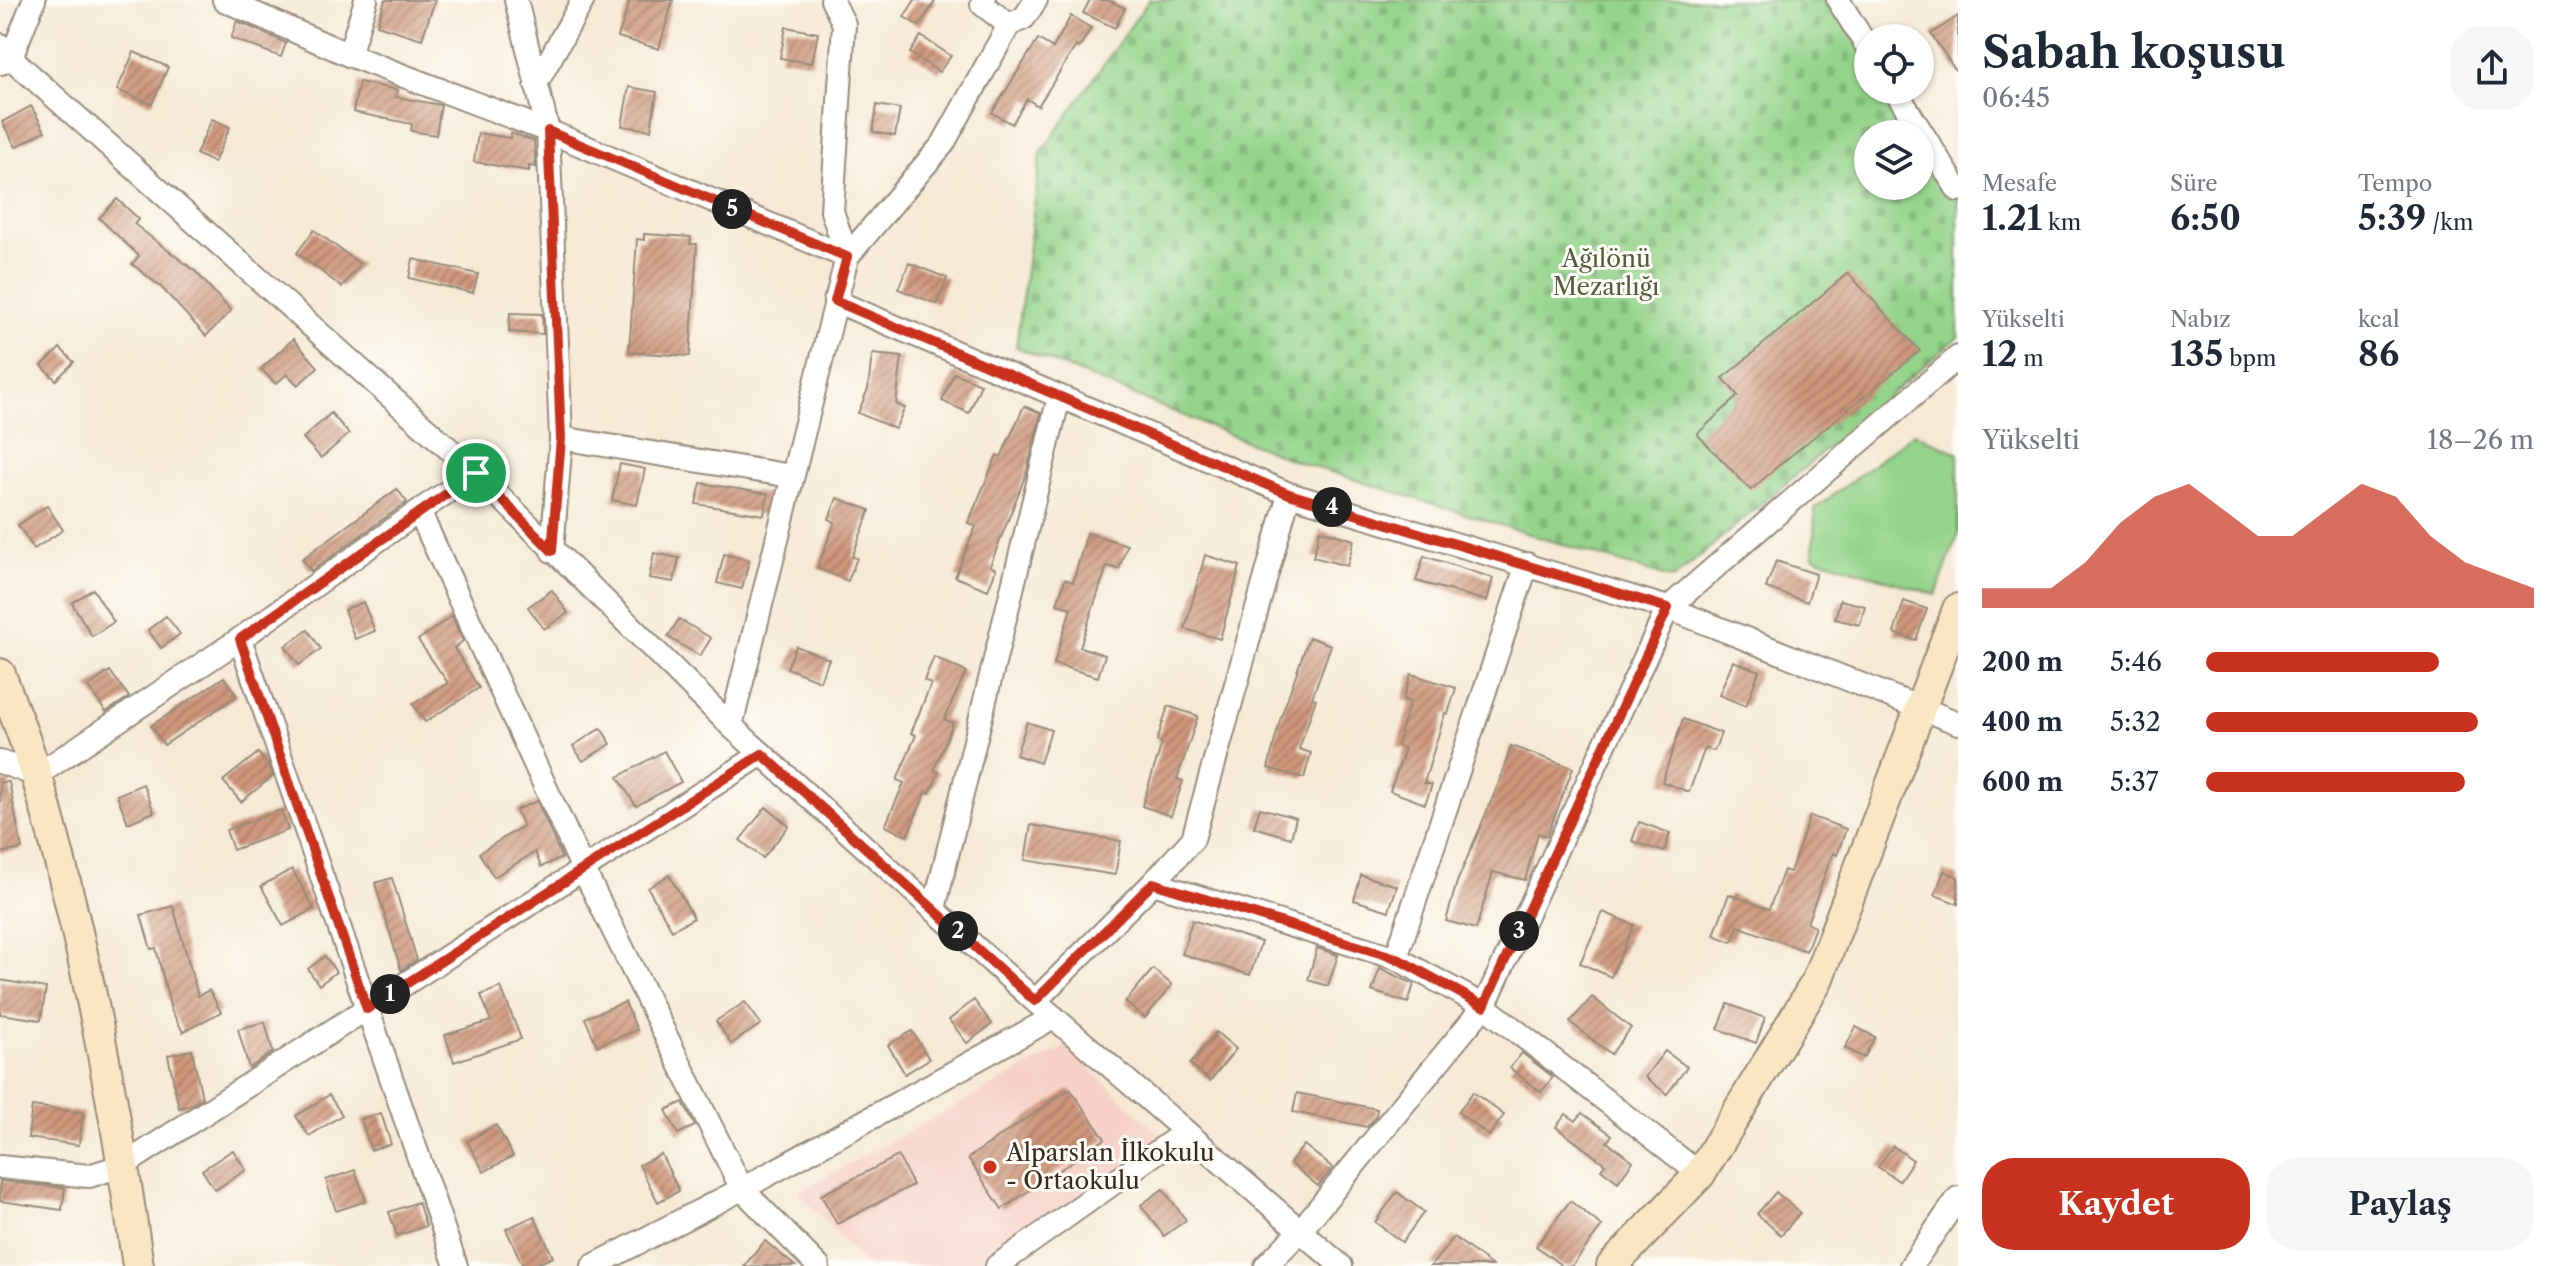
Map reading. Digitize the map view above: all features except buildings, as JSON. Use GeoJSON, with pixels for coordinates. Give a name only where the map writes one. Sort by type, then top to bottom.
{"type":"FeatureCollection","features":[{"type":"Feature","properties":{"kind":"street"},"geometry":{"type":"LineString","coordinates":[[34,0],[4,56],[476,473],[731,726],[1035,1001],[1341,1266]]}},
{"type":"Feature","properties":{"kind":"street"},"geometry":{"type":"LineString","coordinates":[[224,0],[349,55],[548,131],[847,257]]}},
{"type":"Feature","properties":{"kind":"street"},"geometry":{"type":"LineString","coordinates":[[349,55],[366,0]]}},
{"type":"Feature","properties":{"kind":"street"},"geometry":{"type":"LineString","coordinates":[[516,0],[548,131],[561,438],[552,551]]}},
{"type":"Feature","properties":{"kind":"street"},"geometry":{"type":"LineString","coordinates":[[536,84],[583,0]]}},
{"type":"Feature","properties":{"kind":"street"},"geometry":{"type":"LineString","coordinates":[[832,0],[844,24],[832,211],[847,257]]}},
{"type":"Feature","properties":{"kind":"street"},"geometry":{"type":"LineString","coordinates":[[984,0],[982,4],[1009,25]]}},
{"type":"Feature","properties":{"kind":"street"},"geometry":{"type":"LineString","coordinates":[[731,726],[847,257],[943,144],[1009,25],[1024,18],[1036,0]]}},
{"type":"Feature","properties":{"kind":"street"},"geometry":{"type":"LineString","coordinates":[[1838,0],[1854,26]]}},
{"type":"Feature","properties":{"kind":"street"},"geometry":{"type":"LineString","coordinates":[[1904,104],[1958,190]]}},
{"type":"Feature","properties":{"kind":"street"},"geometry":{"type":"LineString","coordinates":[[835,301],[1289,494],[1668,608],[1958,723]]}},
{"type":"Feature","properties":{"kind":"street"},"geometry":{"type":"LineString","coordinates":[[1266,1266],[1300,1231],[1484,1006],[1668,608],[1958,357]]}},
{"type":"Feature","properties":{"kind":"street"},"geometry":{"type":"LineString","coordinates":[[934,909],[1059,397]]}},
{"type":"Feature","properties":{"kind":"street"},"geometry":{"type":"LineString","coordinates":[[561,438],[791,476]]}},
{"type":"Feature","properties":{"kind":"street"},"geometry":{"type":"LineString","coordinates":[[37,775],[240,639],[476,473]]}},
{"type":"Feature","properties":{"kind":"street"},"geometry":{"type":"LineString","coordinates":[[1035,1001],[1193,839],[1289,494]]}},
{"type":"Feature","properties":{"kind":"street"},"geometry":{"type":"LineString","coordinates":[[419,511],[583,869],[742,1189],[818,1266]]}},
{"type":"Feature","properties":{"kind":"street"},"geometry":{"type":"LineString","coordinates":[[1396,958],[1527,564]]}},
{"type":"Feature","properties":{"kind":"street"},"geometry":{"type":"LineString","coordinates":[[1612,1266],[1700,1174],[1816,983],[1958,609]]}},
{"type":"Feature","properties":{"kind":"street"},"geometry":{"type":"LineString","coordinates":[[240,639],[456,1266]]}},
{"type":"Feature","properties":{"kind":"street"},"geometry":{"type":"LineString","coordinates":[[0,674],[37,775],[81,952],[124,1165],[138,1266]]}},
{"type":"Feature","properties":{"kind":"street"},"geometry":{"type":"LineString","coordinates":[[0,1167],[89,1176],[124,1165],[762,754]]}},
{"type":"Feature","properties":{"kind":"street"},"geometry":{"type":"LineString","coordinates":[[0,762],[37,775]]}},
{"type":"Feature","properties":{"kind":"street"},"geometry":{"type":"LineString","coordinates":[[1153,883],[1396,958],[1484,1006],[1700,1174]]}},
{"type":"Feature","properties":{"kind":"street"},"geometry":{"type":"LineString","coordinates":[[593,1266],[742,1189],[1054,1017]]}},
{"type":"Feature","properties":{"kind":"street"},"geometry":{"type":"LineString","coordinates":[[997,1266],[1185,1132]]}},
{"type":"Feature","properties":{"kind":"street"},"geometry":{"type":"LineString","coordinates":[[1911,1266],[1958,1198]]}},
{"type":"Feature","properties":{"kind":"shaded area","name":"Alparslan İlkokulu - Ortaokulu"},"geometry":{"type":"Polygon","coordinates":[[[1066,1046],[1168,1142],[1007,1266],[867,1266],[798,1192],[1066,1046]]]}},
{"type":"Feature","properties":{"kind":"green space","name":"Ağılönü Mezarlığı"},"geometry":{"type":"Polygon","coordinates":[[[1149,0],[1841,0],[1855,24],[1854,104],[1903,104],[1913,120],[1854,120],[1854,200],[1934,200],[1934,156],[1958,196],[1958,337],[1673,579],[1292,460],[1016,347],[1041,153],[1149,0]]]}},
{"type":"Feature","properties":{"kind":"green space"},"geometry":{"type":"Polygon","coordinates":[[[1914,433],[1958,453],[1958,533],[1936,595],[1813,557],[1815,509],[1914,433]]]}},
{"type":"Feature","properties":{"kind":"place","name":"Alparslan İlkokulu - Ortaokulu"},"geometry":{"type":"Point","coordinates":[990,1167]}},
{"type":"Feature","properties":{"kind":"route"},"geometry":{"type":"LineString","coordinates":[[548,131],[847,257],[835,301],[1059,397],[1289,494],[1668,608],[1484,1006],[1396,958],[1153,883],[1035,1001],[762,754],[367,1009],[240,639],[476,473],[552,551],[561,438],[548,131]]}}]}
